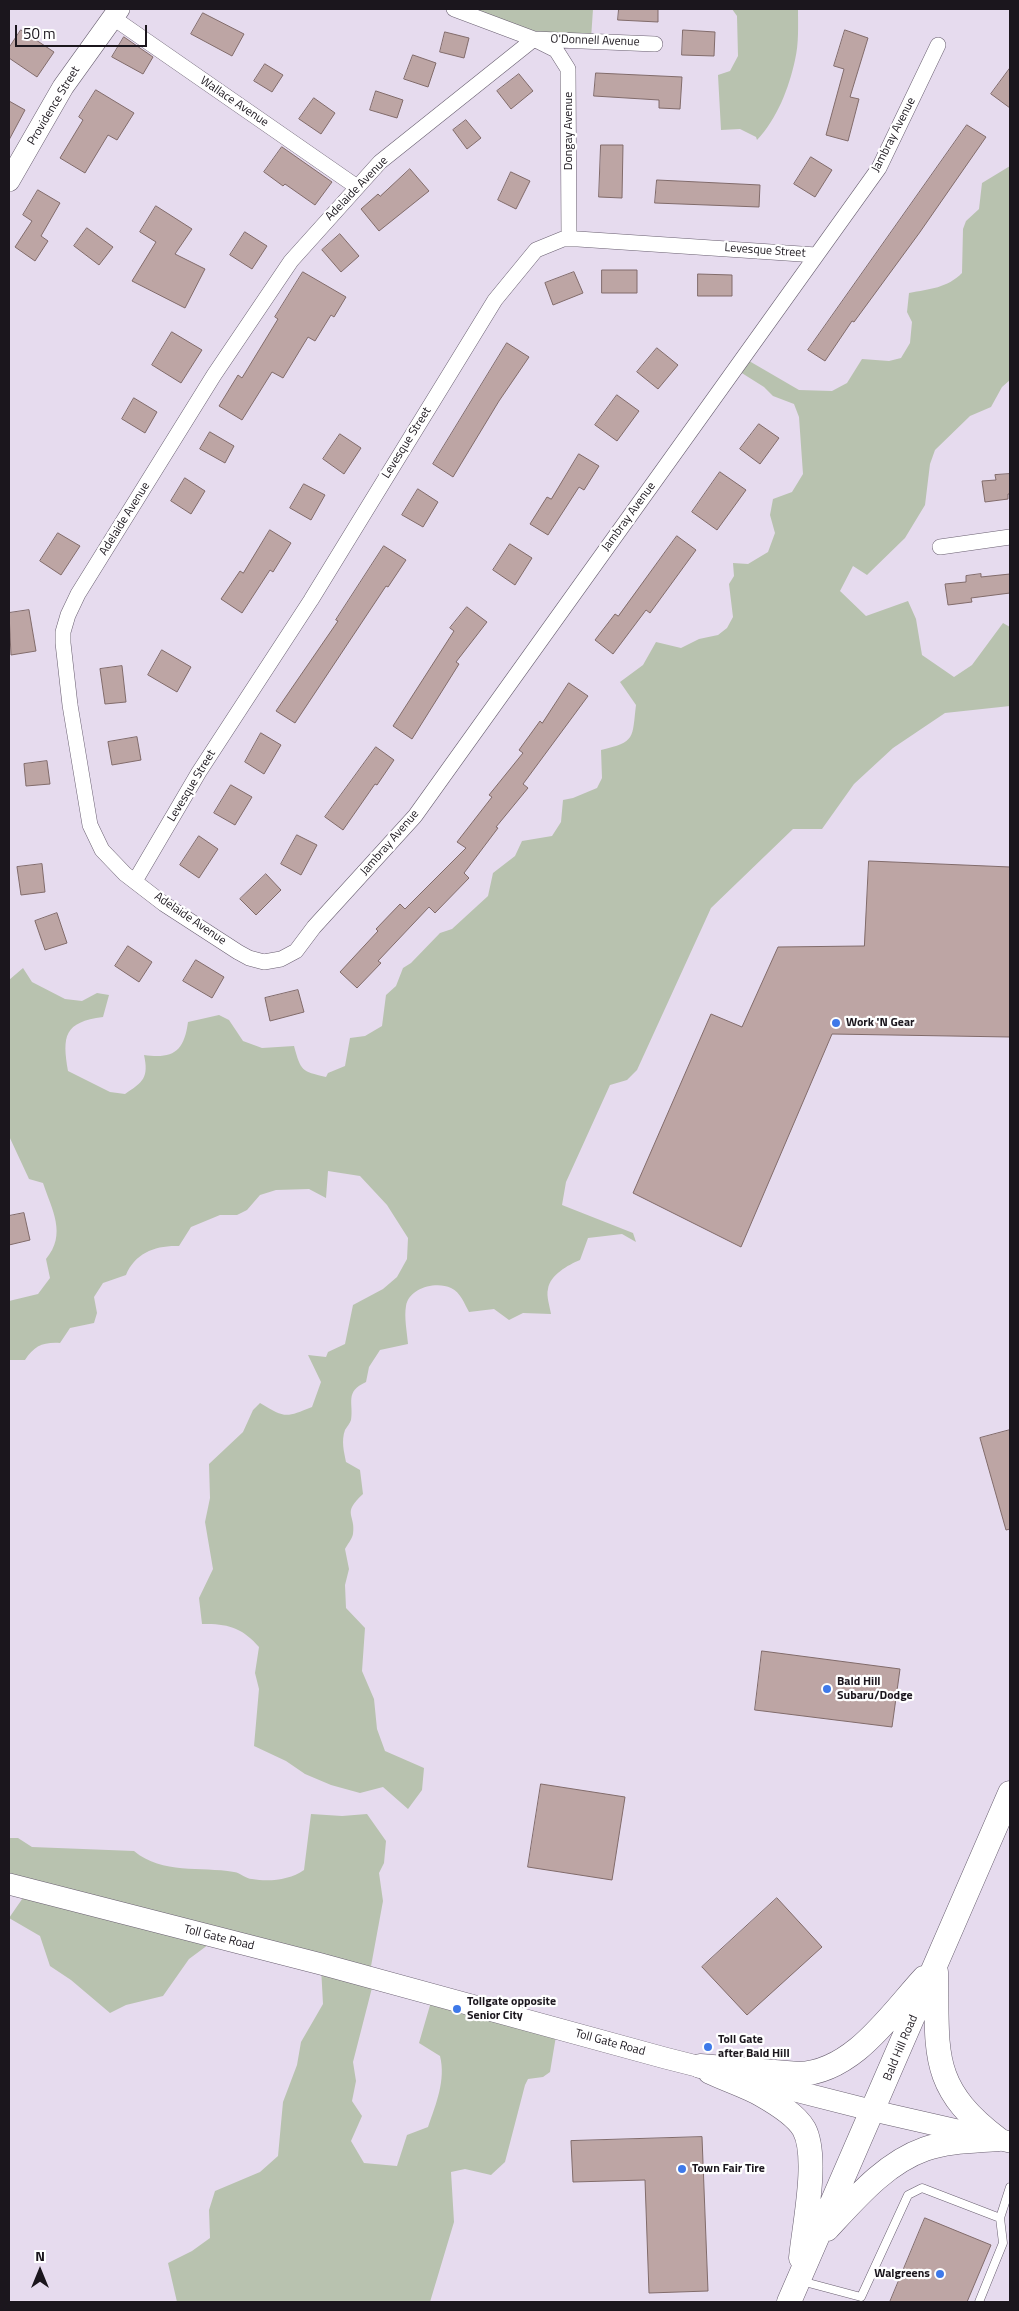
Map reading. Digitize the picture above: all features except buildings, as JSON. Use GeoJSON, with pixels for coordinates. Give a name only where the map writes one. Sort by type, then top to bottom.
{"type":"FeatureCollection","features":[{"type":"Feature","properties":{"kind":"main road","name":"Providence Street"},"geometry":{"type":"LineString","coordinates":[[9,181],[63,87],[115,13]]}},
{"type":"Feature","properties":{"kind":"main road","name":"Bald Hill Road"},"geometry":{"type":"LineString","coordinates":[[789,2302],[874,2111],[1010,1793]]}},
{"type":"Feature","properties":{"kind":"main road","name":"Toll Gate Road"},"geometry":{"type":"LineString","coordinates":[[9,1884],[874,2111],[1004,2140]]}},
{"type":"Feature","properties":{"kind":"main road"},"geometry":{"type":"LineString","coordinates":[[700,2066],[799,2074],[812,2073],[834,2066],[858,2050],[936,1966]]}},
{"type":"Feature","properties":{"kind":"main road"},"geometry":{"type":"LineString","coordinates":[[936,1966],[938,2054],[946,2082],[955,2098],[976,2122],[1004,2140]]}},
{"type":"Feature","properties":{"kind":"main road"},"geometry":{"type":"LineString","coordinates":[[700,2066],[762,2095],[790,2114],[804,2129],[810,2151],[811,2167],[798,2280]]}},
{"type":"Feature","properties":{"kind":"main road"},"geometry":{"type":"LineString","coordinates":[[814,2243],[854,2200],[889,2168],[906,2157],[940,2146],[1004,2140]]}},
{"type":"Feature","properties":{"kind":"street","name":"O'Donnell Avenue"},"geometry":{"type":"LineString","coordinates":[[454,9],[534,39],[655,44]]}},
{"type":"Feature","properties":{"kind":"street","name":"Wallace Avenue"},"geometry":{"type":"LineString","coordinates":[[115,13],[356,187]]}},
{"type":"Feature","properties":{"kind":"street","name":"O'Donnell Avenue"},"geometry":{"type":"LineString","coordinates":[[480,81],[534,39]]}},
{"type":"Feature","properties":{"kind":"street","name":"Dongay Avenue"},"geometry":{"type":"LineString","coordinates":[[534,39],[556,50],[568,69],[569,239]]}},
{"type":"Feature","properties":{"kind":"street","name":"Jambray Avenue"},"geometry":{"type":"LineString","coordinates":[[281,958],[296,952],[303,945],[314,927],[415,816],[879,168],[938,45]]}},
{"type":"Feature","properties":{"kind":"street","name":"Adelaide Avenue"},"geometry":{"type":"LineString","coordinates":[[281,958],[271,962],[256,961],[238,952],[164,904],[135,881],[102,850],[90,825],[65,665],[63,632],[68,615],[78,594],[214,375],[291,262],[380,162],[480,81]]}},
{"type":"Feature","properties":{"kind":"street","name":"Levesque Street"},"geometry":{"type":"LineString","coordinates":[[135,881],[199,772],[311,600],[495,300],[536,250],[552,242],[569,239],[816,255]]}},
{"type":"Feature","properties":{"kind":"street"},"geometry":{"type":"LineString","coordinates":[[940,547],[1010,537]]}},
{"type":"Feature","properties":{"kind":"lane"},"geometry":{"type":"LineString","coordinates":[[979,2302],[1003,2243],[1000,2218],[1010,2187]]}},
{"type":"Feature","properties":{"kind":"lane"},"geometry":{"type":"LineString","coordinates":[[798,2280],[863,2299],[908,2195],[922,2188],[1000,2218]]}},
{"type":"Feature","properties":{"kind":"green space"},"geometry":{"type":"Polygon","coordinates":[[[460,9],[593,9],[591,39],[538,39],[460,9]]]}},
{"type":"Feature","properties":{"kind":"green space"},"geometry":{"type":"Polygon","coordinates":[[[732,9],[798,9],[797,48],[789,81],[771,123],[757,140],[756,137],[740,129],[721,130],[718,75],[730,71],[738,56],[737,16],[732,9]]]}},
{"type":"Feature","properties":{"kind":"green space"},"geometry":{"type":"Polygon","coordinates":[[[1010,166],[1010,380],[1002,387],[991,407],[970,416],[935,450],[930,464],[925,505],[905,538],[867,575],[853,566],[840,591],[866,616],[908,601],[916,619],[922,655],[954,677],[972,665],[1003,623],[1010,627],[1010,706],[945,713],[893,748],[854,784],[822,829],[793,829],[711,908],[637,1070],[627,1080],[610,1085],[566,1182],[562,1205],[633,1233],[636,1242],[622,1234],[588,1238],[580,1260],[560,1271],[549,1284],[547,1295],[551,1314],[523,1313],[509,1320],[494,1309],[469,1312],[462,1298],[454,1290],[438,1285],[418,1291],[408,1300],[405,1315],[408,1344],[380,1350],[369,1367],[366,1382],[355,1390],[351,1398],[351,1420],[345,1430],[343,1446],[346,1462],[360,1470],[363,1494],[351,1510],[353,1534],[345,1549],[349,1569],[345,1585],[346,1608],[365,1628],[362,1671],[374,1699],[377,1729],[385,1751],[424,1768],[422,1790],[408,1809],[383,1787],[360,1793],[331,1785],[305,1774],[286,1761],[254,1746],[259,1689],[255,1673],[259,1647],[247,1635],[234,1628],[219,1624],[202,1624],[199,1598],[213,1569],[205,1522],[210,1498],[209,1464],[243,1432],[253,1410],[260,1403],[275,1412],[285,1415],[312,1407],[321,1382],[308,1355],[326,1357],[328,1352],[345,1344],[353,1305],[383,1289],[397,1277],[407,1259],[408,1238],[387,1205],[360,1176],[328,1171],[326,1198],[309,1189],[276,1190],[260,1195],[247,1210],[237,1215],[220,1215],[191,1227],[179,1246],[162,1247],[147,1252],[135,1261],[126,1275],[103,1283],[94,1297],[97,1313],[94,1323],[70,1328],[60,1343],[49,1343],[40,1346],[32,1351],[25,1360],[9,1360],[9,1301],[38,1294],[50,1278],[46,1259],[56,1240],[57,1231],[56,1222],[43,1183],[29,1179],[9,1136],[9,980],[23,968],[32,982],[65,999],[82,1001],[97,993],[109,995],[103,1017],[90,1019],[73,1027],[66,1040],[65,1048],[68,1071],[110,1092],[125,1094],[143,1079],[146,1069],[144,1055],[163,1056],[170,1054],[180,1047],[184,1040],[188,1022],[219,1015],[229,1020],[243,1041],[262,1048],[294,1046],[298,1061],[303,1069],[311,1073],[326,1077],[328,1073],[345,1066],[350,1038],[365,1036],[382,1026],[386,995],[396,986],[403,968],[411,963],[440,933],[452,929],[488,896],[493,873],[515,856],[522,841],[552,836],[561,822],[563,800],[597,788],[602,778],[601,750],[626,741],[630,737],[634,725],[636,705],[620,682],[643,665],[656,642],[681,648],[699,639],[718,635],[727,628],[733,617],[729,584],[734,576],[733,563],[748,564],[768,552],[775,533],[770,515],[773,499],[792,492],[803,474],[799,417],[794,404],[773,396],[764,387],[737,370],[744,358],[799,390],[832,391],[847,383],[862,359],[889,361],[901,358],[910,343],[912,322],[907,312],[909,293],[944,285],[962,273],[963,229],[966,221],[979,209],[982,183],[1010,166]]]}},
{"type":"Feature","properties":{"kind":"green space"},"geometry":{"type":"Polygon","coordinates":[[[311,1814],[342,1816],[367,1814],[386,1841],[384,1863],[379,1873],[383,1901],[369,1977],[374,1980],[353,2062],[356,2081],[352,2101],[362,2116],[351,2141],[364,2163],[397,2166],[407,2135],[428,2127],[439,2092],[442,2065],[440,2056],[419,2043],[433,1995],[557,2030],[550,2072],[543,2077],[528,2079],[525,2085],[505,2162],[491,2175],[465,2169],[451,2172],[454,2222],[430,2302],[177,2302],[168,2263],[192,2251],[210,2238],[209,2210],[215,2191],[260,2172],[278,2156],[283,2102],[297,2065],[301,2042],[323,2004],[321,1967],[216,1939],[189,1959],[163,1996],[126,2005],[110,2013],[71,1980],[50,1966],[40,1936],[9,1918],[27,1892],[9,1887],[9,1838],[18,1838],[32,1847],[134,1851],[145,1859],[169,1867],[221,1870],[234,1872],[250,1879],[272,1880],[286,1878],[304,1870],[311,1814]]]}},
{"type":"Feature","properties":{"kind":"place","name":"Work 'N Gear"},"geometry":{"type":"Point","coordinates":[836,1023]}},
{"type":"Feature","properties":{"kind":"place","name":"Bald Hill Subaru/Dodge"},"geometry":{"type":"Point","coordinates":[827,1689]}},
{"type":"Feature","properties":{"kind":"place","name":"Tollgate opposite Senior City"},"geometry":{"type":"Point","coordinates":[457,2009]}},
{"type":"Feature","properties":{"kind":"place","name":"Toll Gate after Bald Hill"},"geometry":{"type":"Point","coordinates":[708,2047]}},
{"type":"Feature","properties":{"kind":"place","name":"Town Fair Tire"},"geometry":{"type":"Point","coordinates":[682,2169]}},
{"type":"Feature","properties":{"kind":"place","name":"Walgreens"},"geometry":{"type":"Point","coordinates":[940,2274]}}]}
